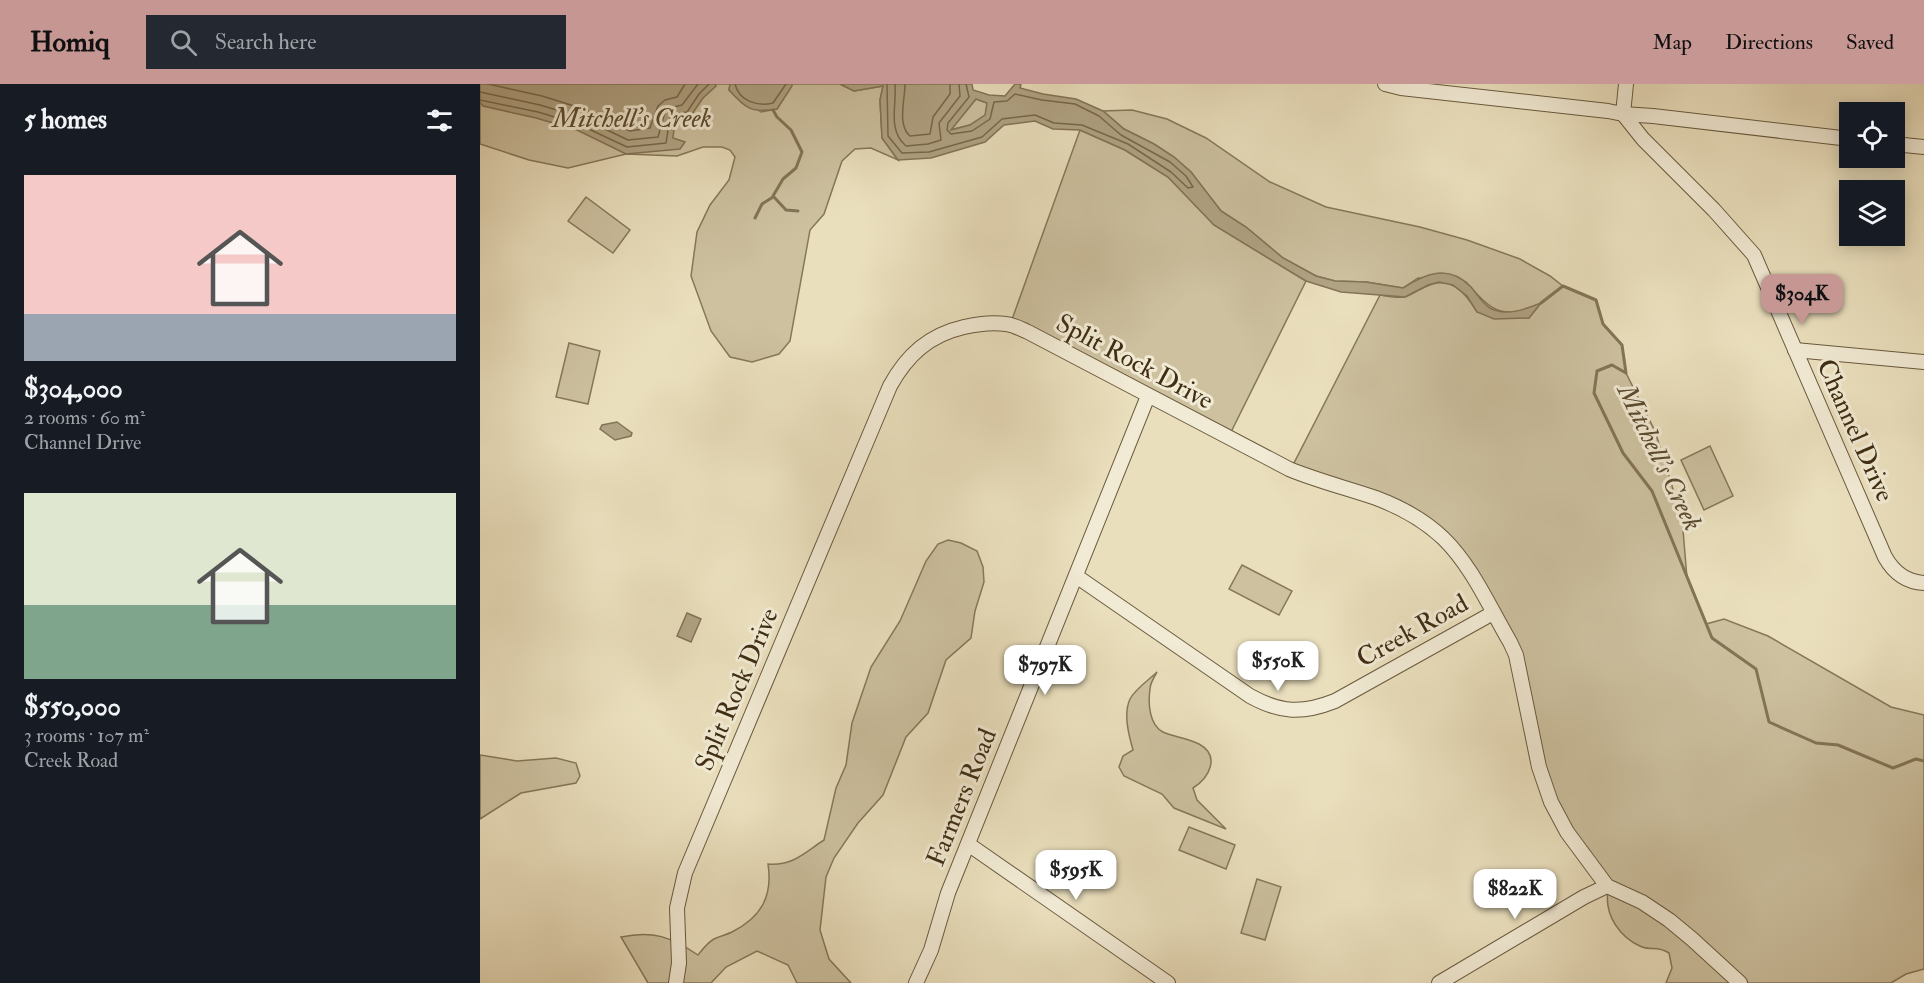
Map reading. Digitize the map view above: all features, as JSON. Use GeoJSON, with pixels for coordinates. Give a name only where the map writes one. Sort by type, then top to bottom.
{"type":"FeatureCollection","features":[{"type":"Feature","properties":{"kind":"street"},"geometry":{"type":"LineString","coordinates":[[1385,84],[1401,88],[1839,138]]}},
{"type":"Feature","properties":{"kind":"street"},"geometry":{"type":"LineString","coordinates":[[1623,114],[1626,84]]}},
{"type":"Feature","properties":{"kind":"street","name":"Channel Drive"},"geometry":{"type":"LineString","coordinates":[[1623,114],[1754,255],[1885,557],[1900,577],[1924,583]]}},
{"type":"Feature","properties":{"kind":"street"},"geometry":{"type":"LineString","coordinates":[[1905,145],[1924,147]]}},
{"type":"Feature","properties":{"kind":"street","name":"Split Rock Drive"},"geometry":{"type":"LineString","coordinates":[[676,983],[679,963],[677,908],[685,873],[870,431],[899,369],[922,345],[950,330],[978,324],[1007,324],[1028,332],[1289,469],[1378,499],[1419,519],[1443,538],[1458,556],[1516,655],[1539,767],[1551,802],[1567,832],[1607,886],[1642,902],[1669,921],[1740,983]]}},
{"type":"Feature","properties":{"kind":"street"},"geometry":{"type":"LineString","coordinates":[[1795,350],[1924,362]]}},
{"type":"Feature","properties":{"kind":"street","name":"Farmers Road"},"geometry":{"type":"LineString","coordinates":[[916,983],[931,950],[948,893],[1148,396]]}},
{"type":"Feature","properties":{"kind":"street","name":"Creek Road"},"geometry":{"type":"LineString","coordinates":[[1076,576],[1250,696],[1266,705],[1292,711],[1318,708],[1335,701],[1493,613]]}},
{"type":"Feature","properties":{"kind":"street"},"geometry":{"type":"LineString","coordinates":[[968,844],[1168,983]]}},
{"type":"Feature","properties":{"kind":"street"},"geometry":{"type":"LineString","coordinates":[[1439,983],[1584,897],[1607,886]]}},
{"type":"Feature","properties":{"kind":"shaded area"},"geometry":{"type":"Polygon","coordinates":[[[480,84],[730,84],[729,90],[761,112],[777,109],[792,84],[840,84],[854,91],[883,86],[880,100],[882,138],[898,160],[871,148],[855,149],[842,161],[824,214],[810,230],[790,341],[779,354],[752,362],[730,357],[711,331],[691,276],[697,232],[710,205],[729,180],[735,157],[730,150],[722,147],[703,147],[677,156],[626,154],[568,168],[529,160],[480,144],[480,84]]]}},
{"type":"Feature","properties":{"kind":"shaded area"},"geometry":{"type":"Polygon","coordinates":[[[976,99],[987,103],[986,115],[970,125],[950,130],[976,99]]]}},
{"type":"Feature","properties":{"kind":"shaded area"},"geometry":{"type":"Polygon","coordinates":[[[1132,110],[1167,119],[1206,138],[1270,182],[1326,207],[1420,227],[1467,240],[1520,259],[1563,286],[1596,300],[1603,324],[1622,345],[1626,373],[1655,431],[1682,518],[1687,578],[1706,624],[1724,619],[1768,636],[1891,707],[1924,715],[1924,969],[1906,974],[1891,983],[1666,983],[1672,968],[1669,953],[1634,943],[1615,925],[1607,900],[1608,891],[1551,802],[1516,655],[1478,587],[1419,519],[1293,465],[1380,295],[1404,297],[1422,288],[1442,283],[1456,287],[1477,312],[1529,318],[1540,304],[1522,311],[1504,312],[1489,306],[1466,282],[1418,278],[1403,288],[1366,282],[1335,281],[1316,276],[1283,258],[1246,227],[1221,211],[1191,172],[1174,157],[1124,129],[1103,111],[1132,110]]]}},
{"type":"Feature","properties":{"kind":"shaded area"},"geometry":{"type":"Polygon","coordinates":[[[1080,130],[1125,150],[1168,177],[1214,225],[1306,281],[1230,434],[1010,325],[1080,130]]]}},
{"type":"Feature","properties":{"kind":"shaded area"},"geometry":{"type":"Polygon","coordinates":[[[586,197],[630,230],[613,253],[568,221],[586,197]]]}},
{"type":"Feature","properties":{"kind":"shaded area"},"geometry":{"type":"Polygon","coordinates":[[[569,343],[600,351],[588,404],[556,397],[569,343]]]}},
{"type":"Feature","properties":{"kind":"shaded area"},"geometry":{"type":"Polygon","coordinates":[[[1710,446],[1733,496],[1704,510],[1681,460],[1710,446]]]}},
{"type":"Feature","properties":{"kind":"shaded area"},"geometry":{"type":"Polygon","coordinates":[[[948,540],[961,543],[977,551],[983,567],[984,582],[975,611],[971,638],[946,660],[928,713],[906,737],[883,795],[858,823],[834,858],[826,877],[820,930],[829,959],[851,983],[797,983],[788,965],[757,951],[726,967],[711,983],[648,983],[621,937],[643,934],[661,937],[698,955],[712,940],[742,926],[757,913],[763,905],[769,886],[768,864],[791,861],[824,840],[836,788],[846,765],[852,723],[871,667],[900,621],[926,561],[938,544],[948,540]]]}},
{"type":"Feature","properties":{"kind":"shaded area"},"geometry":{"type":"Polygon","coordinates":[[[1242,565],[1292,591],[1279,615],[1229,589],[1242,565]]]}},
{"type":"Feature","properties":{"kind":"shaded area"},"geometry":{"type":"Polygon","coordinates":[[[1157,672],[1152,680],[1149,695],[1152,719],[1158,729],[1163,732],[1190,740],[1206,749],[1211,761],[1208,773],[1193,788],[1197,800],[1226,829],[1174,808],[1162,794],[1124,776],[1119,767],[1123,756],[1133,750],[1127,718],[1130,699],[1157,672]]]}},
{"type":"Feature","properties":{"kind":"shaded area"},"geometry":{"type":"Polygon","coordinates":[[[480,755],[517,761],[556,758],[576,763],[580,776],[576,783],[521,793],[480,819],[480,755]]]}},
{"type":"Feature","properties":{"kind":"shaded area"},"geometry":{"type":"Polygon","coordinates":[[[1189,827],[1235,845],[1226,869],[1179,850],[1189,827]]]}},
{"type":"Feature","properties":{"kind":"shaded area"},"geometry":{"type":"Polygon","coordinates":[[[1257,879],[1281,887],[1265,940],[1241,933],[1257,879]]]}},
{"type":"Feature","properties":{"kind":"water","name":"Mitchell's Creek"},"geometry":{"type":"Polygon","coordinates":[[[480,84],[715,84],[716,86],[703,98],[690,117],[675,120],[673,138],[685,142],[680,149],[626,154],[577,130],[483,106],[480,102],[480,84]]]}},
{"type":"Feature","properties":{"kind":"water","name":"Mitchell's Creek"},"geometry":{"type":"Polygon","coordinates":[[[730,84],[792,84],[792,86],[777,109],[755,110],[740,102],[729,90],[730,84]]]}},
{"type":"Feature","properties":{"kind":"water"},"geometry":{"type":"Polygon","coordinates":[[[840,84],[972,84],[973,90],[989,95],[1005,96],[1015,84],[1021,84],[1020,88],[1076,99],[1103,111],[1124,129],[1174,157],[1191,172],[1221,211],[1246,227],[1283,258],[1316,276],[1335,281],[1366,282],[1403,288],[1420,278],[1446,273],[1463,280],[1485,304],[1496,311],[1516,311],[1541,303],[1529,318],[1494,319],[1477,312],[1467,296],[1453,285],[1439,282],[1405,297],[1341,292],[1306,281],[1214,225],[1168,177],[1125,150],[1080,130],[1053,129],[1035,121],[1004,125],[985,142],[931,158],[898,160],[882,138],[880,100],[883,86],[854,91],[840,84]],[[976,99],[951,130],[970,125],[985,115],[987,103],[976,99]]]}},
{"type":"Feature","properties":{"kind":"water"},"geometry":{"type":"Polygon","coordinates":[[[617,422],[632,433],[631,436],[615,440],[600,429],[602,425],[617,422]]]}},
{"type":"Feature","properties":{"kind":"water"},"geometry":{"type":"Polygon","coordinates":[[[687,613],[701,619],[691,642],[677,636],[687,613]]]}},
{"type":"Feature","properties":{"kind":"waterway"},"geometry":{"type":"LineString","coordinates":[[773,110],[791,130],[802,152],[796,168],[783,179],[773,196],[786,210],[798,211]]}},
{"type":"Feature","properties":{"kind":"waterway"},"geometry":{"type":"LineString","coordinates":[[755,218],[762,204],[773,197]]}},
{"type":"Feature","properties":{"kind":"waterway","name":"Mitchell's Creek"},"geometry":{"type":"LineString","coordinates":[[1541,303],[1563,286],[1596,300],[1603,324],[1622,345],[1626,373],[1612,365],[1597,371],[1594,393],[1623,453],[1652,491],[1712,638],[1756,669],[1769,722],[1816,743],[1838,745],[1893,768],[1916,759],[1924,761]]}}]}
